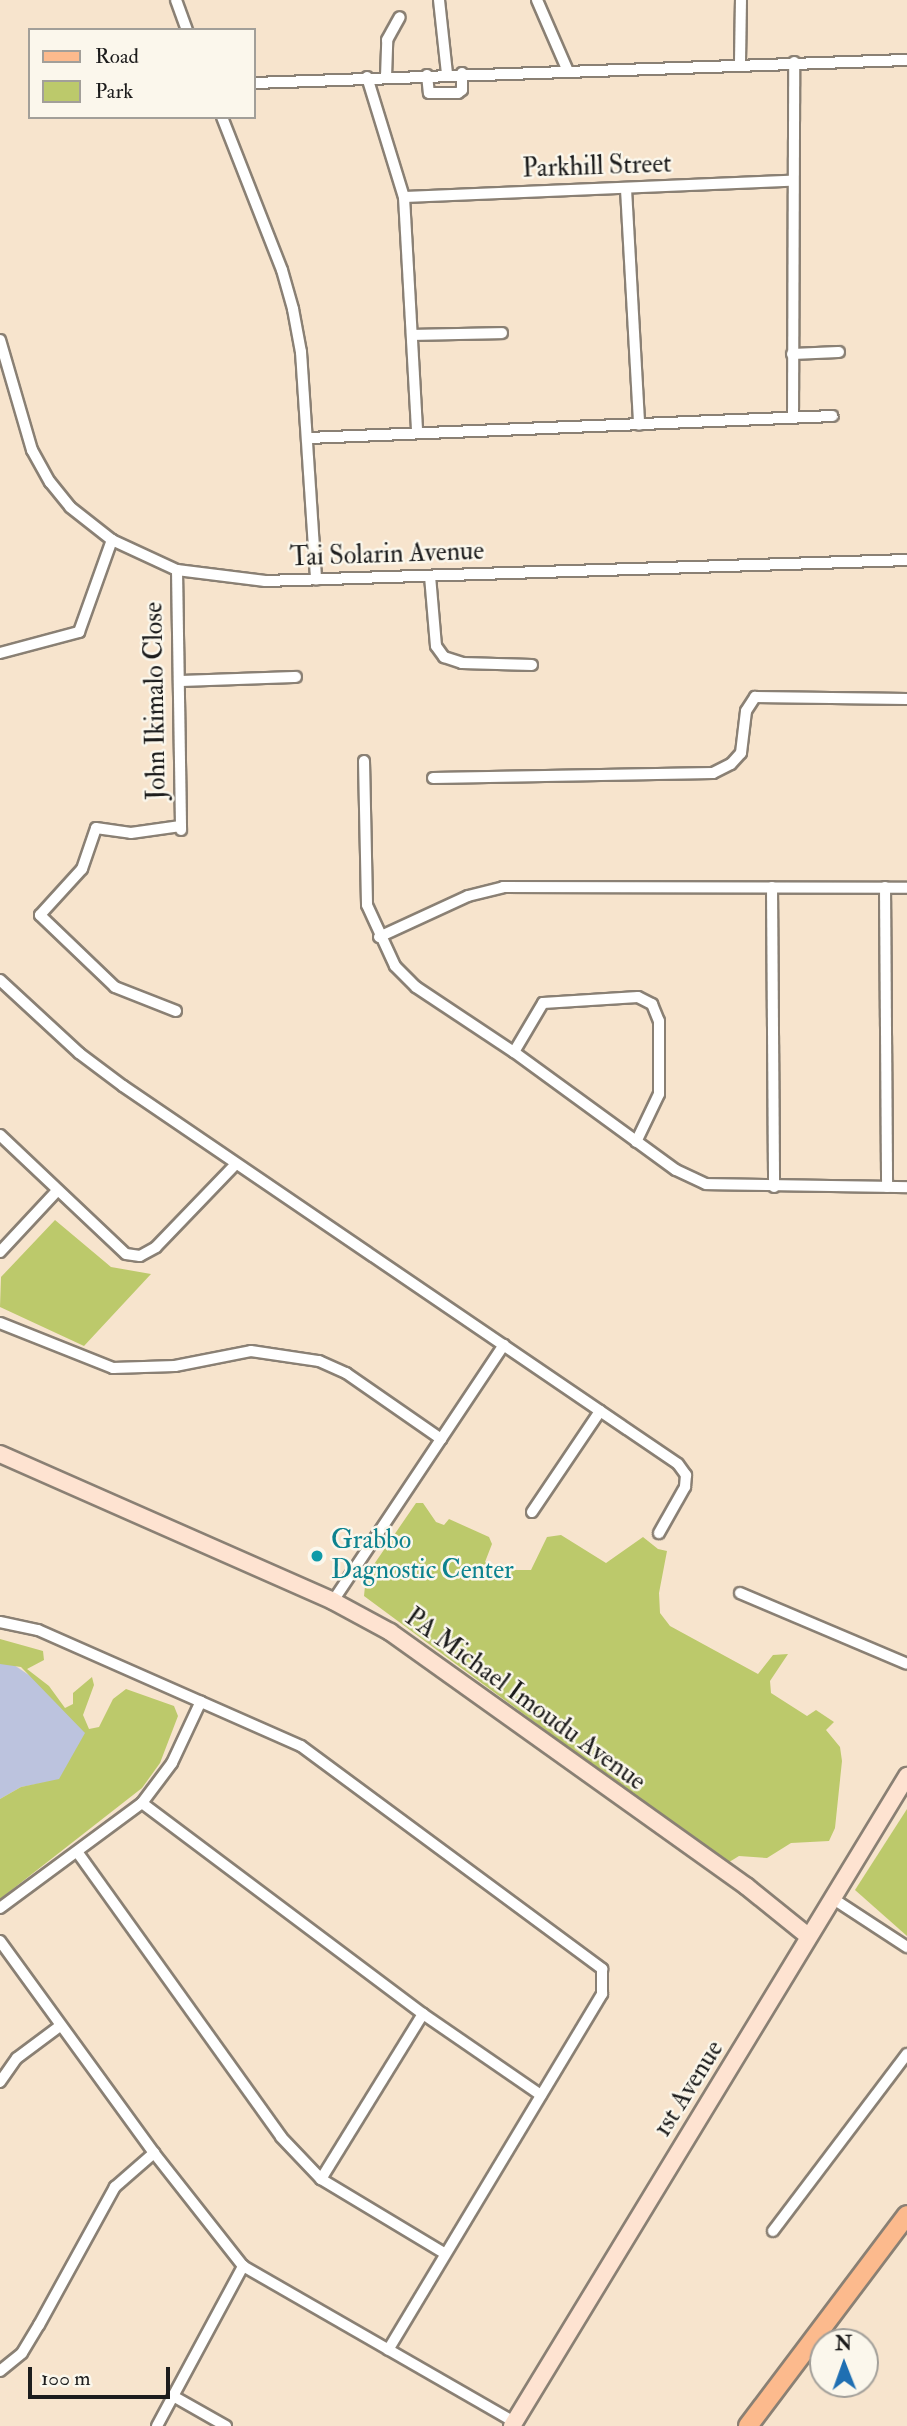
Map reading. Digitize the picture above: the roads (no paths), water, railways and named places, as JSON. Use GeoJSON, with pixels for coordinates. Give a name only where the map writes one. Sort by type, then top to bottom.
{"type":"FeatureCollection","features":[{"type":"Feature","properties":{"kind":"main road"},"geometry":{"type":"LineString","coordinates":[[748,2426],[907,2215]]}},
{"type":"Feature","properties":{"kind":"street"},"geometry":{"type":"LineString","coordinates":[[176,0],[186,28]]}},
{"type":"Feature","properties":{"kind":"street"},"geometry":{"type":"LineString","coordinates":[[439,0],[447,74]]}},
{"type":"Feature","properties":{"kind":"street"},"geometry":{"type":"LineString","coordinates":[[537,0],[567,69]]}},
{"type":"Feature","properties":{"kind":"street"},"geometry":{"type":"LineString","coordinates":[[740,62],[741,0]]}},
{"type":"Feature","properties":{"kind":"street"},"geometry":{"type":"LineString","coordinates":[[386,77],[387,40],[400,17]]}},
{"type":"Feature","properties":{"kind":"street"},"geometry":{"type":"LineString","coordinates":[[256,83],[740,62],[907,60]]}},
{"type":"Feature","properties":{"kind":"street"},"geometry":{"type":"LineString","coordinates":[[793,418],[791,181],[794,62]]}},
{"type":"Feature","properties":{"kind":"street"},"geometry":{"type":"LineString","coordinates":[[426,75],[429,93],[458,93],[463,90],[461,74]]}},
{"type":"Feature","properties":{"kind":"street"},"geometry":{"type":"LineString","coordinates":[[367,77],[404,197],[415,335],[417,432]]}},
{"type":"Feature","properties":{"kind":"street"},"geometry":{"type":"LineString","coordinates":[[223,119],[282,270],[293,309],[308,438],[316,580]]}},
{"type":"Feature","properties":{"kind":"street","name":"Parkhill Street"},"geometry":{"type":"LineString","coordinates":[[404,197],[791,181]]}},
{"type":"Feature","properties":{"kind":"street"},"geometry":{"type":"LineString","coordinates":[[626,189],[639,425]]}},
{"type":"Feature","properties":{"kind":"street"},"geometry":{"type":"LineString","coordinates":[[415,335],[502,333]]}},
{"type":"Feature","properties":{"kind":"street","name":"Tai Solarin Avenue"},"geometry":{"type":"LineString","coordinates":[[0,340],[28,438],[50,481],[70,507],[112,540],[177,570],[265,581],[907,560]]}},
{"type":"Feature","properties":{"kind":"street"},"geometry":{"type":"LineString","coordinates":[[792,354],[839,352]]}},
{"type":"Feature","properties":{"kind":"street"},"geometry":{"type":"LineString","coordinates":[[308,438],[833,416]]}},
{"type":"Feature","properties":{"kind":"street"},"geometry":{"type":"LineString","coordinates":[[0,653],[79,632],[112,540]]}},
{"type":"Feature","properties":{"kind":"street","name":"John Ikimalo Close"},"geometry":{"type":"LineString","coordinates":[[176,1011],[115,987],[40,915],[82,869],[96,828],[131,833],[181,828],[177,570]]}},
{"type":"Feature","properties":{"kind":"street"},"geometry":{"type":"LineString","coordinates":[[430,576],[436,646],[444,657],[462,663],[532,665]]}},
{"type":"Feature","properties":{"kind":"street"},"geometry":{"type":"LineString","coordinates":[[179,681],[296,677]]}},
{"type":"Feature","properties":{"kind":"street"},"geometry":{"type":"LineString","coordinates":[[433,778],[713,773],[731,764],[741,753],[746,711],[755,697],[907,699]]}},
{"type":"Feature","properties":{"kind":"street"},"geometry":{"type":"LineString","coordinates":[[364,761],[364,874],[367,905],[379,937],[395,966],[416,987],[514,1052],[676,1170],[706,1184],[907,1187]]}},
{"type":"Feature","properties":{"kind":"street"},"geometry":{"type":"LineString","coordinates":[[772,887],[774,1187]]}},
{"type":"Feature","properties":{"kind":"street"},"geometry":{"type":"LineString","coordinates":[[885,887],[887,1187]]}},
{"type":"Feature","properties":{"kind":"street"},"geometry":{"type":"LineString","coordinates":[[379,937],[486,889],[907,888]]}},
{"type":"Feature","properties":{"kind":"street"},"geometry":{"type":"LineString","coordinates":[[0,980],[79,1053],[236,1164],[678,1464],[686,1475],[678,1504],[659,1533]]}},
{"type":"Feature","properties":{"kind":"street"},"geometry":{"type":"LineString","coordinates":[[514,1052],[543,1003],[638,997],[652,1004],[659,1021],[659,1094],[636,1142]]}},
{"type":"Feature","properties":{"kind":"street"},"geometry":{"type":"LineString","coordinates":[[0,1135],[56,1192],[126,1254],[140,1256],[156,1247],[236,1164]]}},
{"type":"Feature","properties":{"kind":"street"},"geometry":{"type":"LineString","coordinates":[[0,1252],[56,1192]]}},
{"type":"Feature","properties":{"kind":"street"},"geometry":{"type":"LineString","coordinates":[[0,1323],[113,1368],[175,1366],[251,1351],[319,1361],[346,1373],[441,1439]]}},
{"type":"Feature","properties":{"kind":"street"},"geometry":{"type":"LineString","coordinates":[[333,1601],[504,1345]]}},
{"type":"Feature","properties":{"kind":"street"},"geometry":{"type":"LineString","coordinates":[[532,1512],[600,1410]]}},
{"type":"Feature","properties":{"kind":"street","name":"PA Michael Imoudu Avenue"},"geometry":{"type":"LineString","coordinates":[[0,1454],[333,1601],[390,1632],[746,1886],[808,1937]]}},
{"type":"Feature","properties":{"kind":"street"},"geometry":{"type":"LineString","coordinates":[[740,1593],[907,1664]]}},
{"type":"Feature","properties":{"kind":"street"},"geometry":{"type":"LineString","coordinates":[[0,1622],[38,1630],[201,1701],[325,1761],[602,1969],[602,1994],[388,2350]]}},
{"type":"Feature","properties":{"kind":"street"},"geometry":{"type":"LineString","coordinates":[[0,1908],[78,1853],[142,1803],[172,1763],[201,1701]]}},
{"type":"Feature","properties":{"kind":"street","name":"1st Avenue"},"geometry":{"type":"LineString","coordinates":[[513,2424],[907,1776]]}},
{"type":"Feature","properties":{"kind":"street"},"geometry":{"type":"LineString","coordinates":[[142,1803],[424,2014],[541,2095]]}},
{"type":"Feature","properties":{"kind":"street"},"geometry":{"type":"LineString","coordinates":[[78,1853],[281,2137],[321,2179],[444,2253]]}},
{"type":"Feature","properties":{"kind":"street"},"geometry":{"type":"LineString","coordinates":[[832,1898],[907,1947]]}},
{"type":"Feature","properties":{"kind":"street"},"geometry":{"type":"LineString","coordinates":[[0,1941],[154,2153],[243,2266],[513,2424]]}},
{"type":"Feature","properties":{"kind":"street"},"geometry":{"type":"LineString","coordinates":[[321,2179],[424,2014]]}},
{"type":"Feature","properties":{"kind":"street"},"geometry":{"type":"LineString","coordinates":[[0,2082],[17,2058],[60,2026]]}},
{"type":"Feature","properties":{"kind":"street"},"geometry":{"type":"LineString","coordinates":[[773,2231],[907,2054]]}},
{"type":"Feature","properties":{"kind":"street"},"geometry":{"type":"LineString","coordinates":[[0,2371],[22,2353],[116,2187],[154,2153]]}},
{"type":"Feature","properties":{"kind":"street"},"geometry":{"type":"LineString","coordinates":[[157,2426],[243,2266]]}},
{"type":"Feature","properties":{"kind":"street"},"geometry":{"type":"LineString","coordinates":[[173,2396],[226,2426]]}},
{"type":"Feature","properties":{"kind":"place","name":"Grabbo Dagnostic Center"},"geometry":{"type":"Point","coordinates":[317,1556]}}]}
